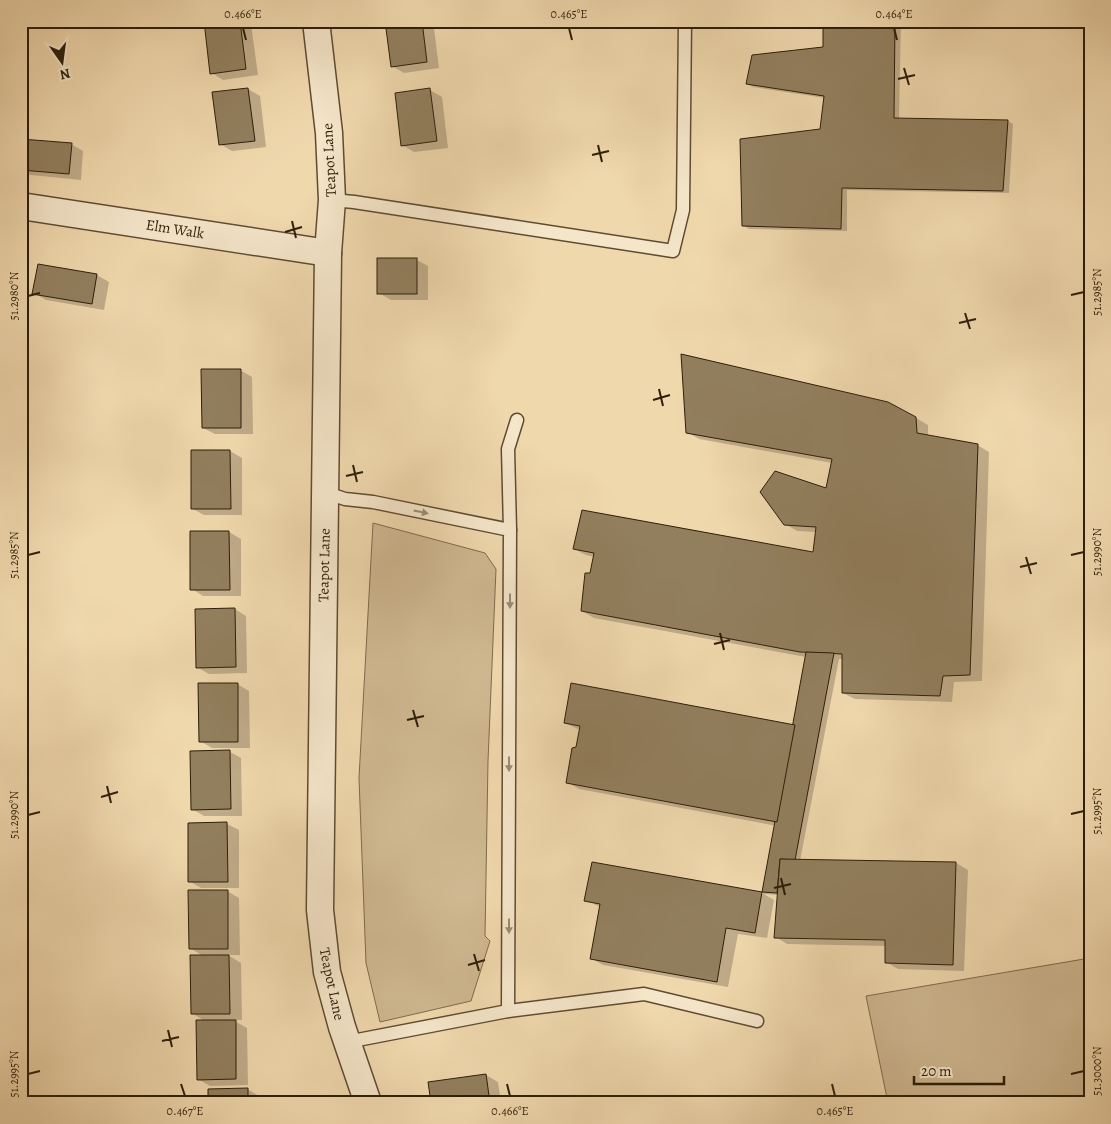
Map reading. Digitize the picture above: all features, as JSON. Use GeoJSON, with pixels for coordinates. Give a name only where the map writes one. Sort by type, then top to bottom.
{"type":"FeatureCollection","features":[{"type":"Feature","properties":{"kind":"street","name":"Teapot Lane"},"geometry":{"type":"LineString","coordinates":[[316,21],[329,133],[332,200],[328,253],[320,910],[327,972],[347,1042],[368,1103]]}},
{"type":"Feature","properties":{"kind":"street","name":"Elm Walk"},"geometry":{"type":"LineString","coordinates":[[21,206],[328,253]]}},
{"type":"Feature","properties":{"kind":"lane"},"geometry":{"type":"LineString","coordinates":[[332,200],[673,251],[683,210],[685,21]]}},
{"type":"Feature","properties":{"kind":"lane"},"geometry":{"type":"LineString","coordinates":[[508,1011],[510,530],[508,450],[517,420]]}},
{"type":"Feature","properties":{"kind":"lane"},"geometry":{"type":"LineString","coordinates":[[324,492],[345,498],[510,530]]}},
{"type":"Feature","properties":{"kind":"lane"},"geometry":{"type":"LineString","coordinates":[[347,1042],[508,1011],[644,994],[757,1021]]}},
{"type":"Feature","properties":{"kind":"shaded area"},"geometry":{"type":"Polygon","coordinates":[[[373,523],[485,553],[496,569],[488,761],[485,936],[490,941],[471,1001],[380,1022],[366,963],[359,778],[373,523]]]}},
{"type":"Feature","properties":{"kind":"shaded area"},"geometry":{"type":"Polygon","coordinates":[[[1090,958],[1090,1103],[888,1103],[866,996],[1090,958]]]}},
{"type":"Feature","properties":{"kind":"building"},"geometry":{"type":"Polygon","coordinates":[[[204,21],[240,21],[246,69],[210,74],[204,21]]]}},
{"type":"Feature","properties":{"kind":"building"},"geometry":{"type":"Polygon","coordinates":[[[385,21],[422,21],[427,62],[391,67],[385,21]]]}},
{"type":"Feature","properties":{"kind":"building"},"geometry":{"type":"Polygon","coordinates":[[[823,21],[895,21],[894,118],[1008,120],[1003,191],[842,188],[841,229],[742,226],[740,139],[820,129],[824,96],[746,84],[752,55],[823,47],[823,21]]]}},
{"type":"Feature","properties":{"kind":"building"},"geometry":{"type":"Polygon","coordinates":[[[248,88],[255,141],[219,145],[212,92],[248,88]]]}},
{"type":"Feature","properties":{"kind":"building"},"geometry":{"type":"Polygon","coordinates":[[[430,88],[437,141],[401,146],[395,93],[430,88]]]}},
{"type":"Feature","properties":{"kind":"building"},"geometry":{"type":"Polygon","coordinates":[[[21,139],[72,143],[69,174],[21,170],[21,139]]]}},
{"type":"Feature","properties":{"kind":"building"},"geometry":{"type":"Polygon","coordinates":[[[377,258],[417,258],[417,294],[377,294],[377,258]]]}},
{"type":"Feature","properties":{"kind":"building"},"geometry":{"type":"Polygon","coordinates":[[[38,264],[97,274],[92,304],[32,294],[38,264]]]}},
{"type":"Feature","properties":{"kind":"building"},"geometry":{"type":"Polygon","coordinates":[[[681,354],[888,402],[916,417],[917,433],[978,444],[970,675],[943,676],[940,696],[842,693],[842,654],[800,652],[581,611],[585,573],[590,573],[594,553],[573,549],[582,510],[813,552],[816,527],[784,525],[760,492],[775,471],[826,488],[832,459],[686,433],[681,354]]]}},
{"type":"Feature","properties":{"kind":"building"},"geometry":{"type":"Polygon","coordinates":[[[201,369],[241,369],[241,428],[202,428],[201,369]]]}},
{"type":"Feature","properties":{"kind":"building"},"geometry":{"type":"Polygon","coordinates":[[[191,450],[230,450],[231,509],[191,509],[191,450]]]}},
{"type":"Feature","properties":{"kind":"building"},"geometry":{"type":"Polygon","coordinates":[[[190,531],[229,531],[230,590],[190,590],[190,531]]]}},
{"type":"Feature","properties":{"kind":"building"},"geometry":{"type":"Polygon","coordinates":[[[235,608],[236,667],[196,668],[195,609],[235,608]]]}},
{"type":"Feature","properties":{"kind":"building"},"geometry":{"type":"Polygon","coordinates":[[[806,652],[834,653],[795,860],[780,859],[777,893],[762,892],[806,652]]]}},
{"type":"Feature","properties":{"kind":"building"},"geometry":{"type":"Polygon","coordinates":[[[198,683],[238,683],[238,742],[199,742],[198,683]]]}},
{"type":"Feature","properties":{"kind":"building"},"geometry":{"type":"Polygon","coordinates":[[[571,683],[795,725],[777,822],[566,783],[572,748],[576,747],[580,726],[564,723],[571,683]]]}},
{"type":"Feature","properties":{"kind":"building"},"geometry":{"type":"Polygon","coordinates":[[[230,750],[231,809],[191,810],[190,751],[230,750]]]}},
{"type":"Feature","properties":{"kind":"building"},"geometry":{"type":"Polygon","coordinates":[[[227,822],[228,882],[188,882],[188,823],[227,822]]]}},
{"type":"Feature","properties":{"kind":"building"},"geometry":{"type":"Polygon","coordinates":[[[780,859],[956,862],[953,965],[885,963],[885,940],[774,938],[780,859]]]}},
{"type":"Feature","properties":{"kind":"building"},"geometry":{"type":"Polygon","coordinates":[[[592,862],[762,892],[755,933],[726,928],[717,982],[590,959],[600,904],[584,901],[592,862]]]}},
{"type":"Feature","properties":{"kind":"building"},"geometry":{"type":"Polygon","coordinates":[[[188,890],[228,890],[228,949],[189,949],[188,890]]]}},
{"type":"Feature","properties":{"kind":"building"},"geometry":{"type":"Polygon","coordinates":[[[190,955],[229,955],[230,1014],[191,1014],[190,955]]]}},
{"type":"Feature","properties":{"kind":"building"},"geometry":{"type":"Polygon","coordinates":[[[196,1020],[236,1020],[236,1079],[197,1080],[196,1020]]]}},
{"type":"Feature","properties":{"kind":"building"},"geometry":{"type":"Polygon","coordinates":[[[486,1074],[490,1103],[431,1103],[428,1082],[486,1074]]]}},
{"type":"Feature","properties":{"kind":"building"},"geometry":{"type":"Polygon","coordinates":[[[248,1088],[248,1103],[208,1103],[208,1089],[248,1088]]]}}]}
